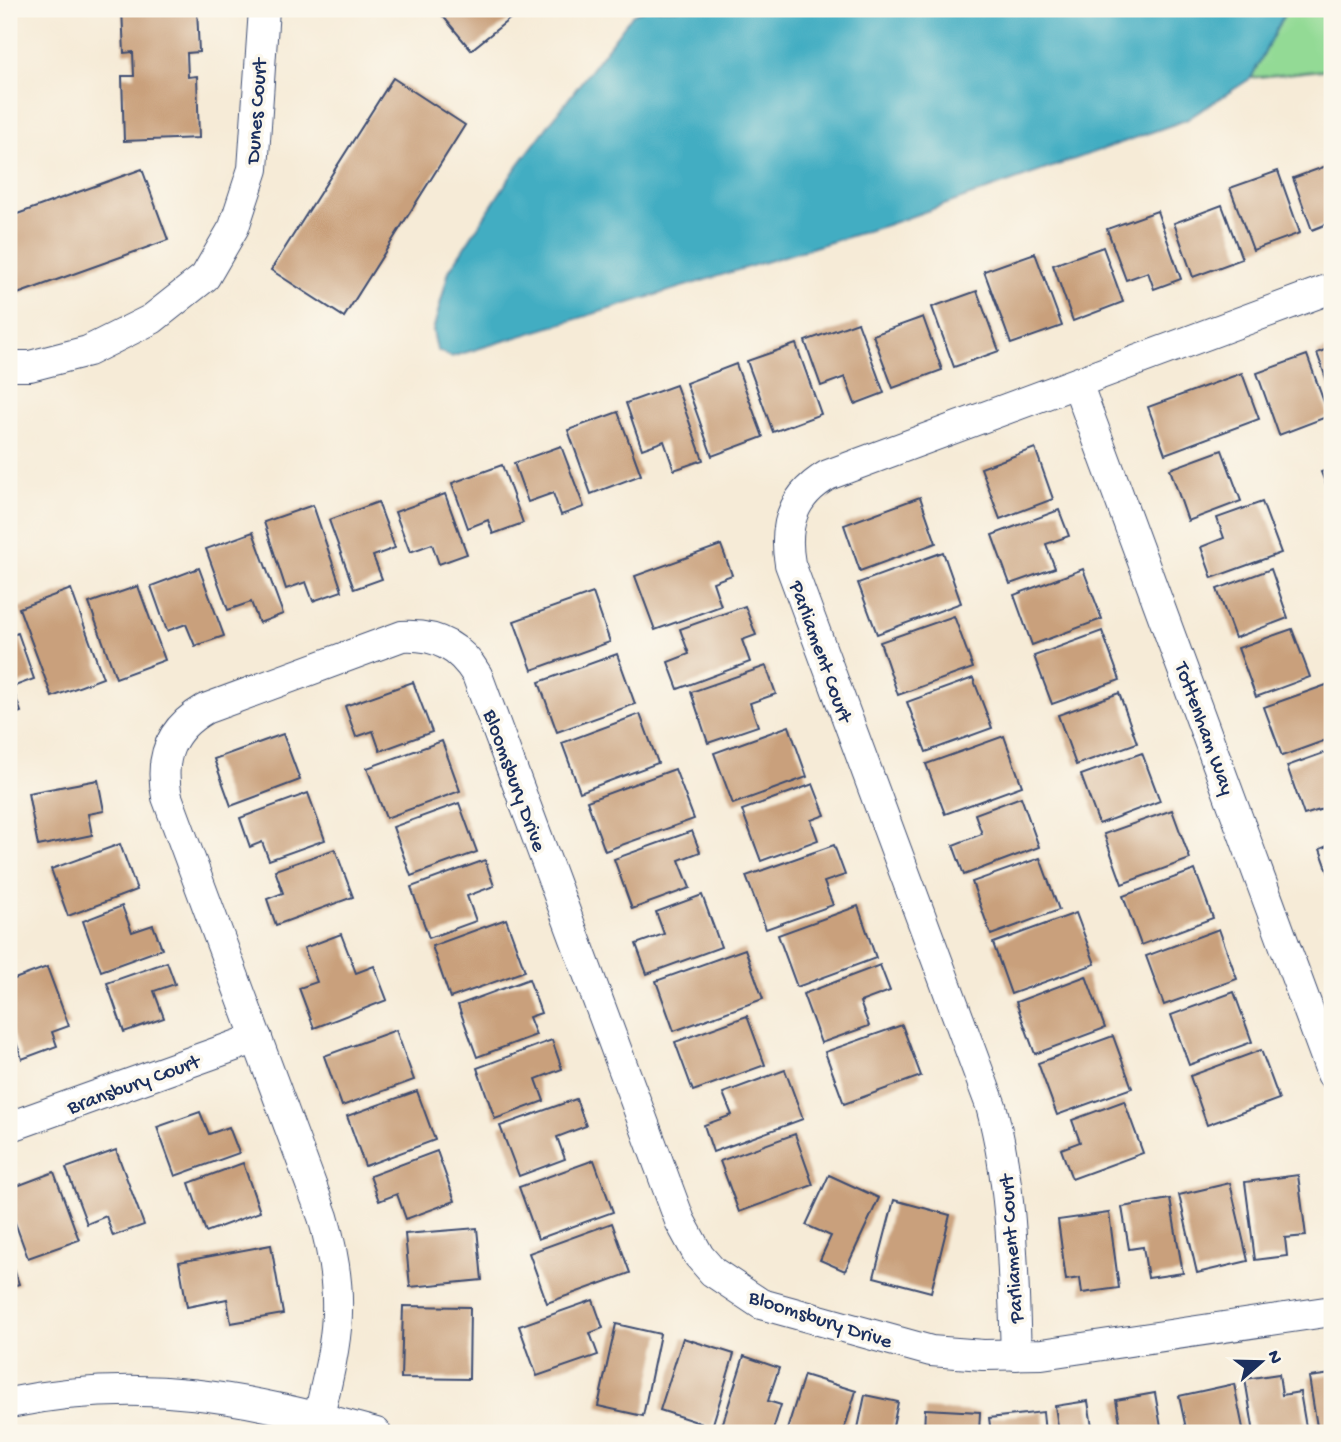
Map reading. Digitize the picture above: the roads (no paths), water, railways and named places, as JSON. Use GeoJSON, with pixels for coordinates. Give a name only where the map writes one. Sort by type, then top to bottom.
{"type":"FeatureCollection","features":[{"type":"Feature","properties":{"kind":"street","name":"Dunes Court"},"geometry":{"type":"LineString","coordinates":[[9,366],[30,366],[88,351],[152,318],[205,278],[234,227],[253,169],[264,9]]}},
{"type":"Feature","properties":{"kind":"street","name":"Parliament Court"},"geometry":{"type":"LineString","coordinates":[[1016,1355],[1011,1215],[1005,1165],[991,1106],[790,564],[788,527],[801,495],[828,475],[1332,288]]}},
{"type":"Feature","properties":{"kind":"street","name":"Tottenham Way"},"geometry":{"type":"LineString","coordinates":[[1077,383],[1332,1074]]}},
{"type":"Feature","properties":{"kind":"street","name":"Bloomsbury Drive"},"geometry":{"type":"LineString","coordinates":[[317,1425],[339,1320],[336,1266],[323,1217],[167,797],[163,778],[169,743],[184,723],[205,709],[402,636],[433,637],[459,651],[477,675],[680,1221],[699,1256],[728,1284],[761,1304],[911,1347],[955,1354],[1016,1355],[1071,1350],[1332,1311]]}},
{"type":"Feature","properties":{"kind":"street","name":"Bransbury Court"},"geometry":{"type":"LineString","coordinates":[[9,1127],[257,1038]]}},
{"type":"Feature","properties":{"kind":"street"},"geometry":{"type":"LineString","coordinates":[[9,1403],[111,1390],[163,1391],[226,1397],[317,1425],[376,1433]]}},
{"type":"Feature","properties":{"kind":"water"},"geometry":{"type":"Polygon","coordinates":[[[646,9],[1287,9],[1251,78],[1186,120],[887,225],[451,357],[437,350],[433,331],[449,271],[516,168],[633,14],[646,9]]]}}]}
